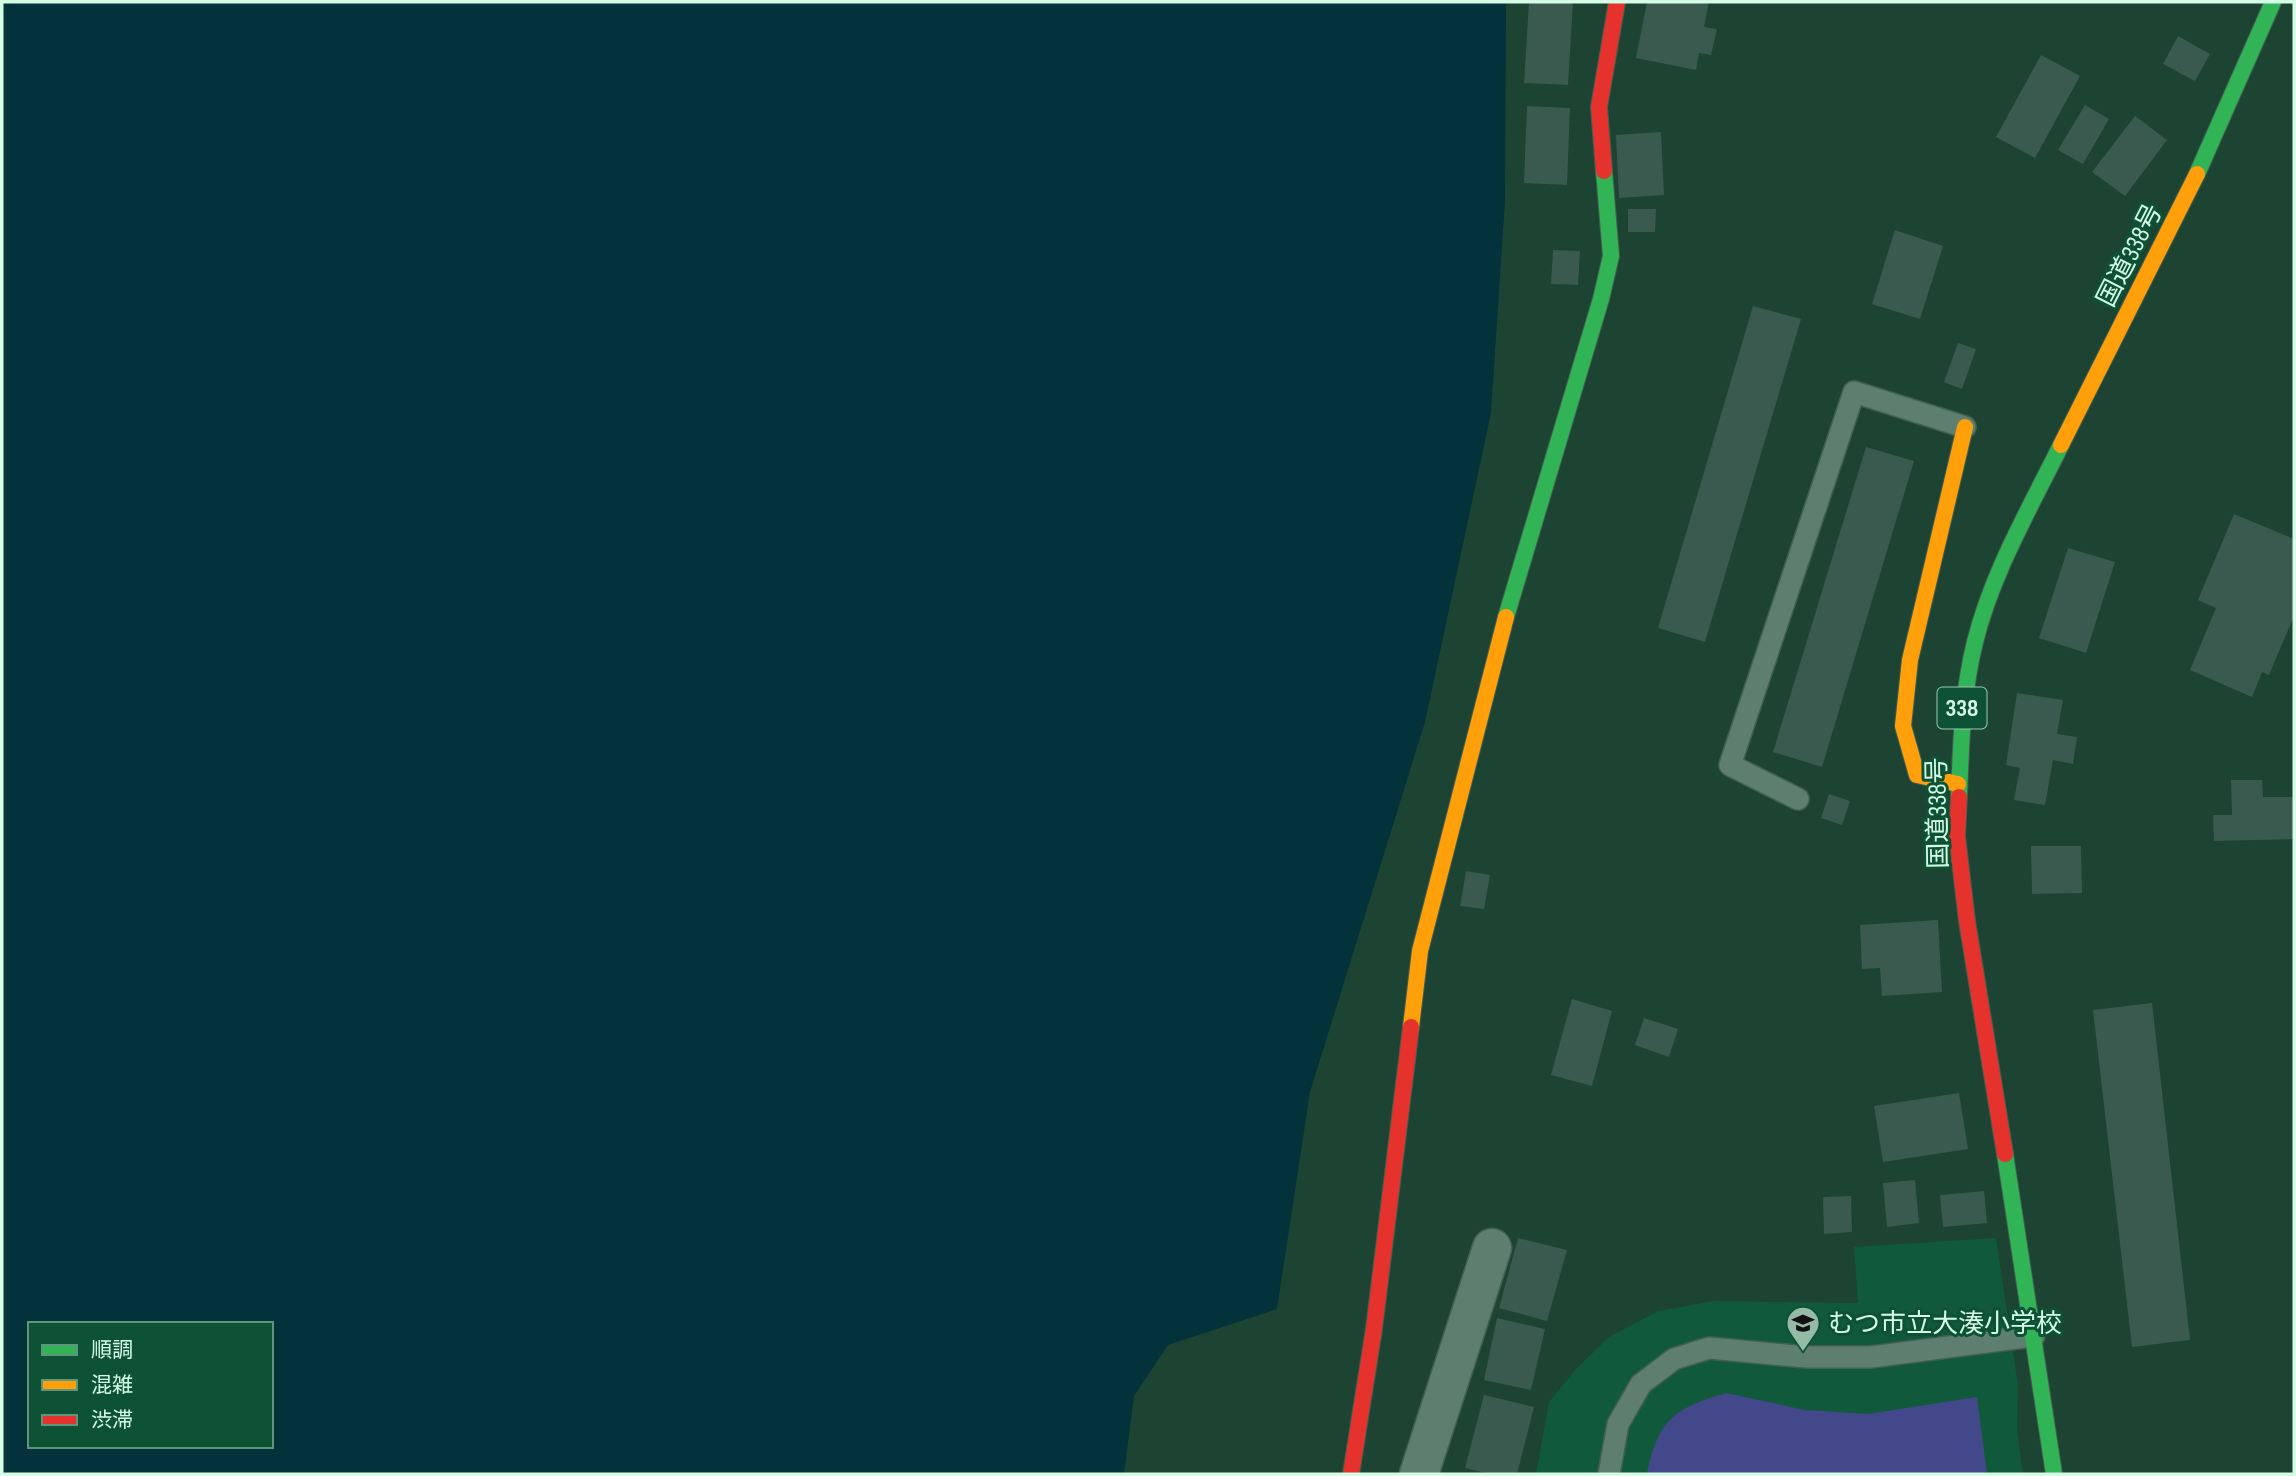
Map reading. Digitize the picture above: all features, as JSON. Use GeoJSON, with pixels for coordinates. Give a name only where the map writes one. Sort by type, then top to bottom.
{"type":"FeatureCollection","features":[{"type":"Feature","properties":{"kind":"main road"},"geometry":{"type":"LineString","coordinates":[[1351,1474],[1374,1329],[1420,951],[1509,607],[1601,299],[1611,256],[1599,107],[1617,2]]}},
{"type":"Feature","properties":{"kind":"main road","name":"国道338号"},"geometry":{"type":"LineString","coordinates":[[2054,1474],[1967,921],[1957,836],[1962,710],[1975,641],[2000,571],[2074,417],[2184,202],[2273,2]]}},
{"type":"Feature","properties":{"kind":"main road"},"geometry":{"type":"LineString","coordinates":[[1958,784],[1917,775],[1903,726],[1910,660],[1965,427]]}},
{"type":"Feature","properties":{"kind":"street"},"geometry":{"type":"LineString","coordinates":[[1419,1474],[1492,1248]]}},
{"type":"Feature","properties":{"kind":"lane"},"geometry":{"type":"LineString","coordinates":[[1798,799],[1730,765],[1854,392],[1965,427]]}},
{"type":"Feature","properties":{"kind":"lane"},"geometry":{"type":"LineString","coordinates":[[1609,1474],[1618,1424],[1641,1384],[1674,1359],[1686,1355],[1709,1348],[1806,1357],[1871,1357],[2034,1336]]}},
{"type":"Feature","properties":{"kind":"shaded area"},"geometry":{"type":"Polygon","coordinates":[[[2,2],[1506,2],[1505,202],[1491,413],[1425,722],[1310,1092],[1277,1309],[1168,1345],[1134,1396],[1124,1474],[2,1474],[2,2]]]}},
{"type":"Feature","properties":{"kind":"shaded area","name":"むつ市立大湊小学校"},"geometry":{"type":"Polygon","coordinates":[[[1996,1238],[2018,1385],[2017,1430],[2023,1474],[1536,1474],[1549,1402],[1577,1368],[1609,1337],[1658,1311],[1714,1301],[1858,1303],[1854,1247],[1996,1238]]]}},
{"type":"Feature","properties":{"kind":"shaded area"},"geometry":{"type":"Polygon","coordinates":[[[1726,1393],[1805,1410],[1868,1414],[1977,1397],[1987,1474],[1647,1474],[1657,1441],[1671,1419],[1693,1404],[1726,1393]]]}},
{"type":"Feature","properties":{"kind":"building"},"geometry":{"type":"Polygon","coordinates":[[[1529,2],[1573,2],[1568,85],[1524,83],[1529,2]]]}},
{"type":"Feature","properties":{"kind":"building"},"geometry":{"type":"Polygon","coordinates":[[[1647,2],[1709,2],[1704,27],[1717,29],[1711,55],[1699,53],[1696,70],[1636,58],[1647,2]]]}},
{"type":"Feature","properties":{"kind":"building"},"geometry":{"type":"Polygon","coordinates":[[[2178,36],[2210,54],[2195,81],[2163,64],[2178,36]]]}},
{"type":"Feature","properties":{"kind":"building"},"geometry":{"type":"Polygon","coordinates":[[[2041,55],[2080,76],[2035,158],[1996,137],[2041,55]]]}},
{"type":"Feature","properties":{"kind":"building"},"geometry":{"type":"Polygon","coordinates":[[[2085,105],[2109,119],[2083,164],[2058,150],[2085,105]]]}},
{"type":"Feature","properties":{"kind":"building"},"geometry":{"type":"Polygon","coordinates":[[[1527,106],[1570,108],[1567,185],[1524,183],[1527,106]]]}},
{"type":"Feature","properties":{"kind":"building"},"geometry":{"type":"Polygon","coordinates":[[[2135,116],[2167,140],[2125,196],[2092,172],[2135,116]]]}},
{"type":"Feature","properties":{"kind":"building"},"geometry":{"type":"Polygon","coordinates":[[[1661,132],[1664,195],[1619,198],[1616,135],[1661,132]]]}},
{"type":"Feature","properties":{"kind":"building"},"geometry":{"type":"Polygon","coordinates":[[[1628,209],[1656,209],[1655,232],[1628,232],[1628,209]]]}},
{"type":"Feature","properties":{"kind":"building"},"geometry":{"type":"Polygon","coordinates":[[[1895,230],[1943,246],[1920,319],[1872,304],[1895,230]]]}},
{"type":"Feature","properties":{"kind":"building"},"geometry":{"type":"Polygon","coordinates":[[[1553,250],[1580,251],[1578,285],[1551,284],[1553,250]]]}},
{"type":"Feature","properties":{"kind":"building"},"geometry":{"type":"Polygon","coordinates":[[[1753,306],[1801,319],[1705,642],[1658,628],[1753,306]]]}},
{"type":"Feature","properties":{"kind":"building"},"geometry":{"type":"Polygon","coordinates":[[[1958,343],[1976,349],[1962,389],[1944,382],[1958,343]]]}},
{"type":"Feature","properties":{"kind":"building"},"geometry":{"type":"Polygon","coordinates":[[[1866,447],[1914,461],[1822,767],[1773,752],[1866,447]]]}},
{"type":"Feature","properties":{"kind":"building"},"geometry":{"type":"Polygon","coordinates":[[[2234,514],[2294,539],[2294,616],[2269,675],[2262,672],[2252,697],[2190,670],[2216,608],[2198,600],[2234,514]]]}},
{"type":"Feature","properties":{"kind":"building"},"geometry":{"type":"Polygon","coordinates":[[[2068,548],[2115,562],[2086,653],[2039,638],[2068,548]]]}},
{"type":"Feature","properties":{"kind":"building"},"geometry":{"type":"Polygon","coordinates":[[[2017,693],[2063,700],[2057,734],[2077,737],[2073,764],[2053,760],[2045,805],[2014,800],[2020,768],[2006,765],[2017,693]]]}},
{"type":"Feature","properties":{"kind":"building"},"geometry":{"type":"Polygon","coordinates":[[[2231,780],[2262,780],[2263,797],[2294,797],[2294,839],[2214,841],[2213,815],[2232,815],[2231,780]]]}},
{"type":"Feature","properties":{"kind":"building"},"geometry":{"type":"Polygon","coordinates":[[[1829,794],[1850,801],[1842,825],[1821,818],[1829,794]]]}},
{"type":"Feature","properties":{"kind":"building"},"geometry":{"type":"Polygon","coordinates":[[[2031,846],[2081,846],[2082,893],[2032,894],[2031,846]]]}},
{"type":"Feature","properties":{"kind":"building"},"geometry":{"type":"Polygon","coordinates":[[[1466,871],[1490,875],[1484,909],[1460,906],[1466,871]]]}},
{"type":"Feature","properties":{"kind":"building"},"geometry":{"type":"Polygon","coordinates":[[[1938,920],[1942,992],[1882,996],[1880,968],[1862,969],[1860,925],[1938,920]]]}},
{"type":"Feature","properties":{"kind":"building"},"geometry":{"type":"Polygon","coordinates":[[[1572,999],[1612,1011],[1592,1086],[1551,1075],[1572,999]]]}},
{"type":"Feature","properties":{"kind":"building"},"geometry":{"type":"Polygon","coordinates":[[[2152,1003],[2190,1340],[2132,1347],[2093,1010],[2152,1003]]]}},
{"type":"Feature","properties":{"kind":"building"},"geometry":{"type":"Polygon","coordinates":[[[1644,1018],[1678,1029],[1669,1057],[1635,1045],[1644,1018]]]}},
{"type":"Feature","properties":{"kind":"building"},"geometry":{"type":"Polygon","coordinates":[[[1959,1093],[1968,1149],[1883,1162],[1874,1106],[1959,1093]]]}},
{"type":"Feature","properties":{"kind":"building"},"geometry":{"type":"Polygon","coordinates":[[[1915,1180],[1919,1223],[1887,1227],[1883,1183],[1915,1180]]]}},
{"type":"Feature","properties":{"kind":"building"},"geometry":{"type":"Polygon","coordinates":[[[1984,1191],[1987,1223],[1943,1227],[1940,1195],[1984,1191]]]}},
{"type":"Feature","properties":{"kind":"building"},"geometry":{"type":"Polygon","coordinates":[[[1851,1196],[1852,1232],[1824,1234],[1823,1197],[1851,1196]]]}},
{"type":"Feature","properties":{"kind":"building"},"geometry":{"type":"Polygon","coordinates":[[[1518,1238],[1567,1250],[1547,1321],[1499,1308],[1518,1238]]]}},
{"type":"Feature","properties":{"kind":"building"},"geometry":{"type":"Polygon","coordinates":[[[1497,1318],[1545,1329],[1531,1390],[1484,1380],[1497,1318]]]}},
{"type":"Feature","properties":{"kind":"building"},"geometry":{"type":"Polygon","coordinates":[[[1484,1395],[1534,1407],[1517,1474],[1490,1474],[1465,1468],[1484,1395]]]}},
{"type":"Feature","properties":{"kind":"traffic: fast"},"geometry":{"type":"LineString","coordinates":[[2197,174],[2273,2]]}},
{"type":"Feature","properties":{"kind":"traffic: fast"},"geometry":{"type":"LineString","coordinates":[[1506,617],[1601,299],[1611,256],[1604,171]]}},
{"type":"Feature","properties":{"kind":"traffic: fast"},"geometry":{"type":"LineString","coordinates":[[1959,797],[1965,700],[1982,616],[2013,541],[2061,445]]}},
{"type":"Feature","properties":{"kind":"traffic: fast"},"geometry":{"type":"LineString","coordinates":[[2005,1154],[2054,1474]]}},
{"type":"Feature","properties":{"kind":"traffic: slow"},"geometry":{"type":"LineString","coordinates":[[2061,445],[2197,174]]}},
{"type":"Feature","properties":{"kind":"traffic: slow"},"geometry":{"type":"LineString","coordinates":[[1958,784],[1917,775],[1903,726],[1910,660],[1965,427]]}},
{"type":"Feature","properties":{"kind":"traffic: slow"},"geometry":{"type":"LineString","coordinates":[[1411,1027],[1420,951],[1506,617]]}},
{"type":"Feature","properties":{"kind":"traffic: jam"},"geometry":{"type":"LineString","coordinates":[[1604,171],[1599,107],[1617,2]]}},
{"type":"Feature","properties":{"kind":"traffic: jam"},"geometry":{"type":"LineString","coordinates":[[1959,797],[1957,836],[1967,921],[2005,1154]]}},
{"type":"Feature","properties":{"kind":"traffic: jam"},"geometry":{"type":"LineString","coordinates":[[1351,1474],[1374,1329],[1411,1027]]}},
{"type":"Feature","properties":{"kind":"place","name":"むつ市立大湊小学校"},"geometry":{"type":"Point","coordinates":[1803,1353]}}]}
